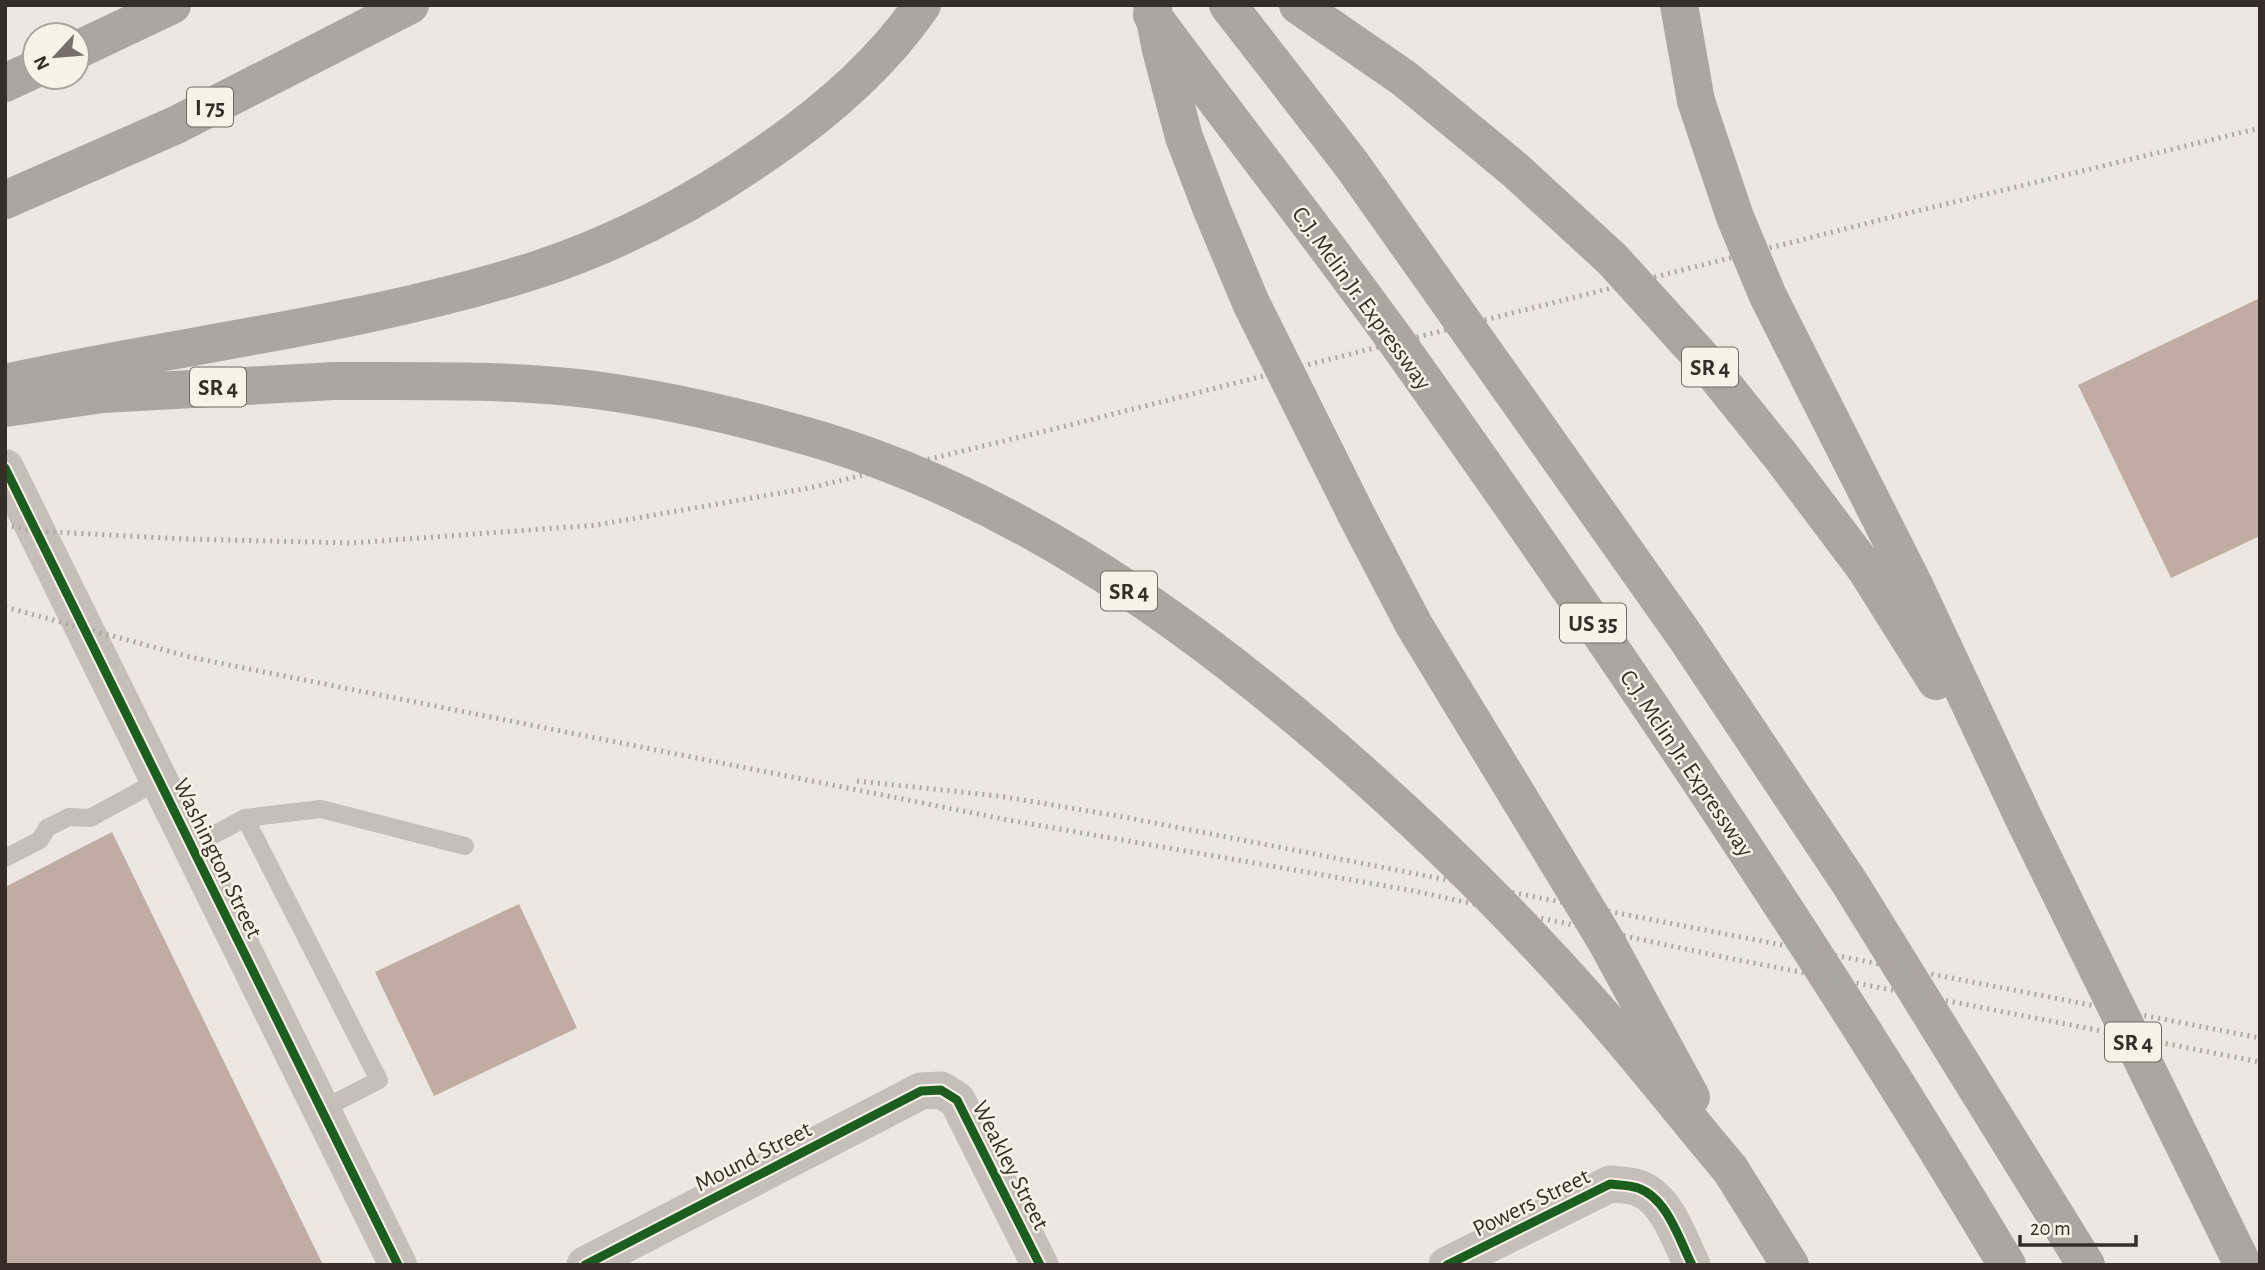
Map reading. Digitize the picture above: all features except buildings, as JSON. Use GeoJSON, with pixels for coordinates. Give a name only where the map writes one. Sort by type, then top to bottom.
{"type":"FeatureCollection","features":[{"type":"Feature","properties":{"kind":"highway"},"geometry":{"type":"LineString","coordinates":[[91,43],[172,5]]}},
{"type":"Feature","properties":{"kind":"highway","name":"I 75"},"geometry":{"type":"LineString","coordinates":[[5,200],[176,125],[410,5]]}},
{"type":"Feature","properties":{"kind":"highway"},"geometry":{"type":"LineString","coordinates":[[5,383],[96,379],[465,290],[539,269],[645,225],[725,182],[809,124],[858,82],[922,5]]}},
{"type":"Feature","properties":{"kind":"highway","name":"C.J. Mclin Jr. Expressway"},"geometry":{"type":"LineString","coordinates":[[1144,5],[1392,336],[1685,756],[1917,1114],[2007,1265]]}},
{"type":"Feature","properties":{"kind":"highway"},"geometry":{"type":"LineString","coordinates":[[1152,5],[1184,137],[1251,303],[1414,625],[1606,941],[1730,1169]]}},
{"type":"Feature","properties":{"kind":"highway","name":"US 35"},"geometry":{"type":"LineString","coordinates":[[1228,5],[1360,176],[1685,636],[1850,886],[2086,1265]]}},
{"type":"Feature","properties":{"kind":"highway","name":"SR 4"},"geometry":{"type":"LineString","coordinates":[[1298,5],[1405,79],[1514,169],[1612,259],[1702,358],[1780,455],[1865,568],[2024,819],[2243,1265]]}},
{"type":"Feature","properties":{"kind":"highway"},"geometry":{"type":"LineString","coordinates":[[1679,5],[1696,101],[1735,217],[1769,296],[1914,585],[2024,819]]}},
{"type":"Feature","properties":{"kind":"highway"},"geometry":{"type":"LineString","coordinates":[[5,83],[21,76]]}},
{"type":"Feature","properties":{"kind":"highway","name":"SR 4"},"geometry":{"type":"LineString","coordinates":[[5,408],[96,379],[478,382],[581,389],[695,408],[795,432],[880,461],[988,507],[1079,558],[1195,636],[1293,714],[1388,796],[1496,900],[1611,1026],[1730,1169],[1790,1265]]}},
{"type":"Feature","properties":{"kind":"street","name":"Washington Street"},"geometry":{"type":"LineString","coordinates":[[5,468],[398,1265]]}},
{"type":"Feature","properties":{"kind":"street","name":"Mound Street"},"geometry":{"type":"LineString","coordinates":[[585,1265],[921,1091],[941,1090]]}},
{"type":"Feature","properties":{"kind":"street","name":"Weakley Street"},"geometry":{"type":"LineString","coordinates":[[941,1090],[957,1100],[1040,1265]]}},
{"type":"Feature","properties":{"kind":"street","name":"Powers Street"},"geometry":{"type":"LineString","coordinates":[[1447,1265],[1610,1184],[1635,1186],[1646,1191],[1663,1207],[1692,1265]]}},
{"type":"Feature","properties":{"kind":"lane"},"geometry":{"type":"LineString","coordinates":[[5,858],[40,840],[47,828],[69,817],[90,818],[158,781]]}},
{"type":"Feature","properties":{"kind":"lane"},"geometry":{"type":"LineString","coordinates":[[191,847],[245,818],[321,809],[465,846]]}},
{"type":"Feature","properties":{"kind":"lane"},"geometry":{"type":"LineString","coordinates":[[245,818],[379,1080],[321,1110]]}},
{"type":"Feature","properties":{"kind":"railway"},"geometry":{"type":"LineString","coordinates":[[5,525],[36,531],[186,539],[352,543],[597,525],[809,488],[1058,428],[1888,218],[2260,128]]}},
{"type":"Feature","properties":{"kind":"railway"},"geometry":{"type":"LineString","coordinates":[[5,607],[194,658],[1008,820],[1409,890],[1728,958],[2260,1062]]}},
{"type":"Feature","properties":{"kind":"railway"},"geometry":{"type":"LineString","coordinates":[[857,781],[999,796],[1124,817],[2260,1038]]}},
{"type":"Feature","properties":{"kind":"cycle path"},"geometry":{"type":"LineString","coordinates":[[5,468],[398,1265]]}},
{"type":"Feature","properties":{"kind":"cycle path"},"geometry":{"type":"LineString","coordinates":[[585,1265],[921,1091],[941,1090],[957,1100],[1040,1265]]}},
{"type":"Feature","properties":{"kind":"cycle path"},"geometry":{"type":"LineString","coordinates":[[1447,1265],[1610,1184],[1638,1188],[1657,1201],[1671,1220],[1692,1265]]}}]}
